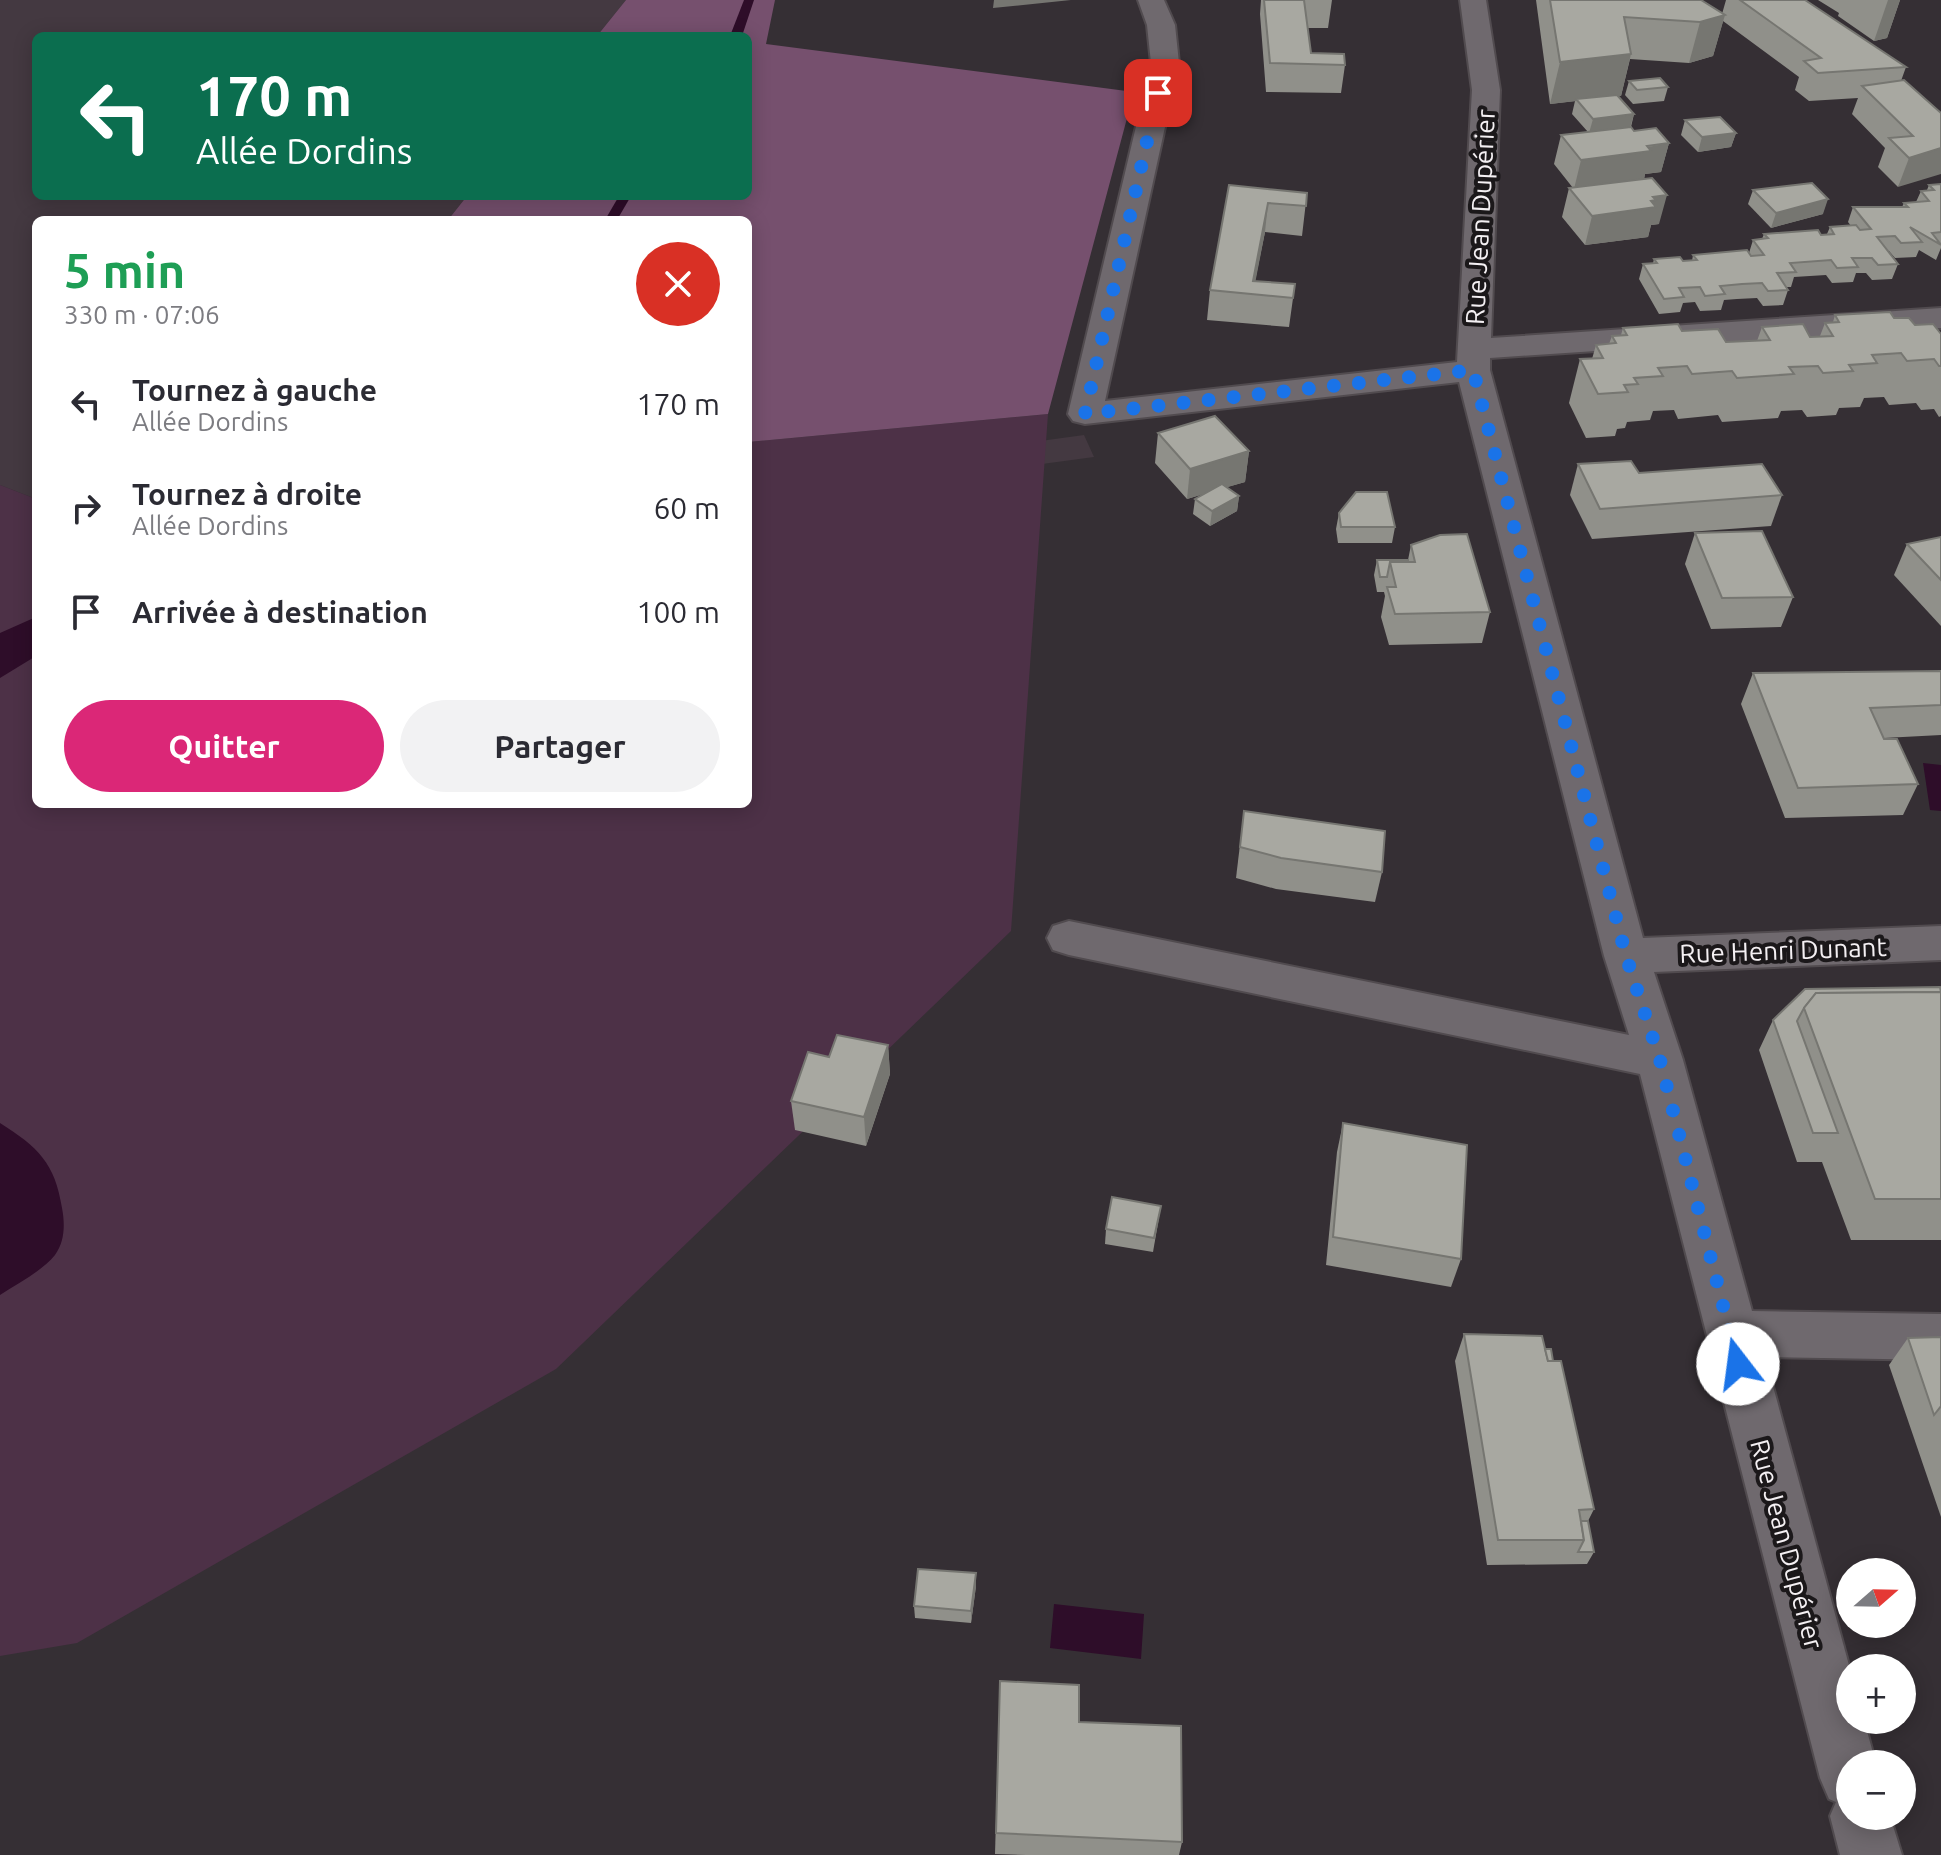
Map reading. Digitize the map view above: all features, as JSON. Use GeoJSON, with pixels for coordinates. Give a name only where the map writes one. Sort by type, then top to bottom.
{"type":"FeatureCollection","features":[{"type":"Feature","properties":{"kind":"street"},"geometry":{"type":"LineString","coordinates":[[1151,0],[1161,25],[1165,63],[1085,414],[1474,359],[1941,318]]}},
{"type":"Feature","properties":{"kind":"street","name":"Rue Jean Dupérier"},"geometry":{"type":"LineString","coordinates":[[1473,0],[1486,90],[1474,359],[1626,956],[1660,1060],[1842,1750]]}},
{"type":"Feature","properties":{"kind":"street"},"geometry":{"type":"LineString","coordinates":[[1069,938],[1660,1060]]}},
{"type":"Feature","properties":{"kind":"street","name":"Rue Henri Dunant"},"geometry":{"type":"LineString","coordinates":[[1626,956],[1941,943]]}},
{"type":"Feature","properties":{"kind":"street"},"geometry":{"type":"LineString","coordinates":[[1730,1334],[1941,1337]]}},
{"type":"Feature","properties":{"kind":"street"},"geometry":{"type":"LineString","coordinates":[[1864,1830],[1871,1855]]}},
{"type":"Feature","properties":{"kind":"shaded area"},"geometry":{"type":"Polygon","coordinates":[[[0,0],[626,0],[600,32],[32,32],[32,200],[464,200],[451,216],[32,216],[32,497],[0,485],[0,0]]]}},
{"type":"Feature","properties":{"kind":"shaded area"},"geometry":{"type":"Polygon","coordinates":[[[626,0],[775,0],[766,44],[1134,92],[1048,414],[752,442],[752,216],[451,216],[464,200],[752,200],[752,32],[600,32],[626,0]]]}},
{"type":"Feature","properties":{"kind":"shaded area"},"geometry":{"type":"Polygon","coordinates":[[[1048,414],[1011,931],[556,1369],[77,1643],[0,1656],[0,485],[32,497],[32,808],[752,808],[752,442],[1048,414]]]}},
{"type":"Feature","properties":{"kind":"shaded area"},"geometry":{"type":"Polygon","coordinates":[[[1084,435],[1094,457],[1042,464],[1033,442],[1084,435]]]}},
{"type":"Feature","properties":{"kind":"shaded area"},"geometry":{"type":"Polygon","coordinates":[[[32,619],[32,658],[0,678],[0,633],[32,619]]]}},
{"type":"Feature","properties":{"kind":"shaded area"},"geometry":{"type":"Polygon","coordinates":[[[1923,763],[1941,765],[1941,811],[1930,810],[1923,763]]]}},
{"type":"Feature","properties":{"kind":"shaded area"},"geometry":{"type":"Polygon","coordinates":[[[0,1123],[25,1140],[43,1158],[55,1179],[64,1226],[61,1244],[55,1255],[36,1272],[0,1295],[0,1123]]]}},
{"type":"Feature","properties":{"kind":"shaded area"},"geometry":{"type":"Polygon","coordinates":[[[1054,1604],[1144,1614],[1141,1659],[1050,1648],[1054,1604]]]}},
{"type":"Feature","properties":{"kind":"building"},"geometry":{"type":"Polygon","coordinates":[[[1264,0],[1304,0],[1311,53],[1344,54],[1345,65],[1270,63],[1264,0]]]}},
{"type":"Feature","properties":{"kind":"building"},"geometry":{"type":"Polygon","coordinates":[[[1550,0],[1701,0],[1725,15],[1700,22],[1624,17],[1631,54],[1560,62],[1550,0]]]}},
{"type":"Feature","properties":{"kind":"building"},"geometry":{"type":"Polygon","coordinates":[[[1740,0],[1805,0],[1906,67],[1818,73],[1804,61],[1821,58],[1740,0]]]}},
{"type":"Feature","properties":{"kind":"building"},"geometry":{"type":"Polygon","coordinates":[[[1660,78],[1668,87],[1637,90],[1629,81],[1660,78]]]}},
{"type":"Feature","properties":{"kind":"building"},"geometry":{"type":"Polygon","coordinates":[[[1904,80],[1941,113],[1941,148],[1909,158],[1889,138],[1913,136],[1862,86],[1904,80]]]}},
{"type":"Feature","properties":{"kind":"building"},"geometry":{"type":"Polygon","coordinates":[[[1617,95],[1634,114],[1593,119],[1576,99],[1617,95]]]}},
{"type":"Feature","properties":{"kind":"building"},"geometry":{"type":"Polygon","coordinates":[[[1720,117],[1736,133],[1702,137],[1685,120],[1720,117]]]}},
{"type":"Feature","properties":{"kind":"building"},"geometry":{"type":"Polygon","coordinates":[[[1631,127],[1634,131],[1656,128],[1669,143],[1647,146],[1651,151],[1581,160],[1561,135],[1631,127]]]}},
{"type":"Feature","properties":{"kind":"building"},"geometry":{"type":"Polygon","coordinates":[[[1652,178],[1667,195],[1653,197],[1656,200],[1651,201],[1656,207],[1592,216],[1569,188],[1652,178]]]}},
{"type":"Feature","properties":{"kind":"building"},"geometry":{"type":"Polygon","coordinates":[[[1812,183],[1828,199],[1776,213],[1753,190],[1812,183]]]}},
{"type":"Feature","properties":{"kind":"building"},"geometry":{"type":"Polygon","coordinates":[[[1941,184],[1941,232],[1932,233],[1941,245],[1910,227],[1922,242],[1901,243],[1895,236],[1877,237],[1898,264],[1878,265],[1872,258],[1852,258],[1858,267],[1837,268],[1831,260],[1790,263],[1796,272],[1777,273],[1788,290],[1768,291],[1762,283],[1742,284],[1720,286],[1725,294],[1705,296],[1700,287],[1679,288],[1684,297],[1664,299],[1643,264],[1657,263],[1654,259],[1680,257],[1683,261],[1697,260],[1693,255],[1747,250],[1751,256],[1764,255],[1753,240],[1768,238],[1764,234],[1818,230],[1821,235],[1834,234],[1830,227],[1856,225],[1860,230],[1871,229],[1853,207],[1908,207],[1904,203],[1929,201],[1921,191],[1934,190],[1929,185],[1941,184]]]}},
{"type":"Feature","properties":{"kind":"building"},"geometry":{"type":"Polygon","coordinates":[[[1229,185],[1307,193],[1306,206],[1268,203],[1253,281],[1295,284],[1293,298],[1210,290],[1229,185]]]}},
{"type":"Feature","properties":{"kind":"building"},"geometry":{"type":"Polygon","coordinates":[[[1890,312],[1894,318],[1909,318],[1915,325],[1933,324],[1941,334],[1941,366],[1934,359],[1907,361],[1901,353],[1872,355],[1877,363],[1849,365],[1853,371],[1823,373],[1818,366],[1789,367],[1794,374],[1737,378],[1732,371],[1692,374],[1687,366],[1658,368],[1663,376],[1634,378],[1638,384],[1624,385],[1628,392],[1598,394],[1580,359],[1603,358],[1596,345],[1616,343],[1612,336],[1627,335],[1623,328],[1678,324],[1682,331],[1718,329],[1726,342],[1770,340],[1762,327],[1803,324],[1810,337],[1833,336],[1825,323],[1839,322],[1835,315],[1890,312]]]}},
{"type":"Feature","properties":{"kind":"building"},"geometry":{"type":"Polygon","coordinates":[[[1215,416],[1249,451],[1190,469],[1158,433],[1215,416]]]}},
{"type":"Feature","properties":{"kind":"building"},"geometry":{"type":"Polygon","coordinates":[[[1631,461],[1639,473],[1762,464],[1782,495],[1600,509],[1578,464],[1631,461]]]}},
{"type":"Feature","properties":{"kind":"building"},"geometry":{"type":"Polygon","coordinates":[[[1222,484],[1239,496],[1212,511],[1195,499],[1222,484]]]}},
{"type":"Feature","properties":{"kind":"building"},"geometry":{"type":"Polygon","coordinates":[[[1356,492],[1387,492],[1395,527],[1341,527],[1339,513],[1356,492]]]}},
{"type":"Feature","properties":{"kind":"building"},"geometry":{"type":"Polygon","coordinates":[[[1762,531],[1793,597],[1722,598],[1695,533],[1762,531]]]}},
{"type":"Feature","properties":{"kind":"building"},"geometry":{"type":"Polygon","coordinates":[[[1467,534],[1490,612],[1395,614],[1387,587],[1396,587],[1390,562],[1415,562],[1411,545],[1440,535],[1467,534]]]}},
{"type":"Feature","properties":{"kind":"building"},"geometry":{"type":"Polygon","coordinates":[[[1941,537],[1941,580],[1907,544],[1941,537]]]}},
{"type":"Feature","properties":{"kind":"building"},"geometry":{"type":"Polygon","coordinates":[[[1377,560],[1408,562],[1390,562],[1387,577],[1380,577],[1377,560]]]}},
{"type":"Feature","properties":{"kind":"building"},"geometry":{"type":"Polygon","coordinates":[[[1941,671],[1941,705],[1870,708],[1884,739],[1897,739],[1918,784],[1798,788],[1753,673],[1941,671]]]}},
{"type":"Feature","properties":{"kind":"building"},"geometry":{"type":"Polygon","coordinates":[[[1244,811],[1385,831],[1382,872],[1281,858],[1240,847],[1244,811]]]}},
{"type":"Feature","properties":{"kind":"building"},"geometry":{"type":"Polygon","coordinates":[[[1940,987],[1941,992],[1816,993],[1797,1021],[1838,1133],[1813,1133],[1773,1020],[1805,989],[1940,987]]]}},
{"type":"Feature","properties":{"kind":"building"},"geometry":{"type":"Polygon","coordinates":[[[1941,992],[1941,1199],[1875,1199],[1804,1008],[1816,993],[1941,992]]]}},
{"type":"Feature","properties":{"kind":"building"},"geometry":{"type":"Polygon","coordinates":[[[837,1035],[888,1045],[864,1117],[791,1101],[808,1052],[829,1057],[837,1035]]]}},
{"type":"Feature","properties":{"kind":"building"},"geometry":{"type":"Polygon","coordinates":[[[1343,1123],[1467,1145],[1461,1259],[1333,1237],[1343,1123]]]}},
{"type":"Feature","properties":{"kind":"building"},"geometry":{"type":"Polygon","coordinates":[[[1112,1197],[1161,1206],[1154,1238],[1106,1229],[1112,1197]]]}},
{"type":"Feature","properties":{"kind":"building"},"geometry":{"type":"Polygon","coordinates":[[[1464,1334],[1542,1336],[1548,1361],[1561,1361],[1594,1509],[1579,1510],[1584,1540],[1498,1540],[1464,1334]]]}},
{"type":"Feature","properties":{"kind":"building"},"geometry":{"type":"Polygon","coordinates":[[[1941,1337],[1941,1406],[1934,1415],[1908,1338],[1941,1337]]]}},
{"type":"Feature","properties":{"kind":"building"},"geometry":{"type":"Polygon","coordinates":[[[1545,1349],[1551,1349],[1553,1361],[1548,1361],[1545,1349]]]}},
{"type":"Feature","properties":{"kind":"building"},"geometry":{"type":"Polygon","coordinates":[[[1581,1521],[1588,1521],[1594,1552],[1578,1552],[1584,1540],[1581,1521]]]}},
{"type":"Feature","properties":{"kind":"building"},"geometry":{"type":"Polygon","coordinates":[[[918,1569],[976,1573],[971,1611],[914,1606],[918,1569]]]}},
{"type":"Feature","properties":{"kind":"building"},"geometry":{"type":"Polygon","coordinates":[[[1000,1681],[1079,1685],[1079,1722],[1181,1726],[1182,1842],[996,1833],[1000,1681]]]}},
{"type":"Feature","properties":{"kind":"waterway"},"geometry":{"type":"LineString","coordinates":[[737,32],[749,0]]}},
{"type":"Feature","properties":{"kind":"waterway"},"geometry":{"type":"LineString","coordinates":[[613,216],[623,200]]}},
{"type":"Feature","properties":{"kind":"route"},"geometry":{"type":"LineString","coordinates":[[1158,93],[1085,414],[1360,380],[1473,370],[1509,520],[1626,956],[1660,1060],[1738,1364]]}}]}
